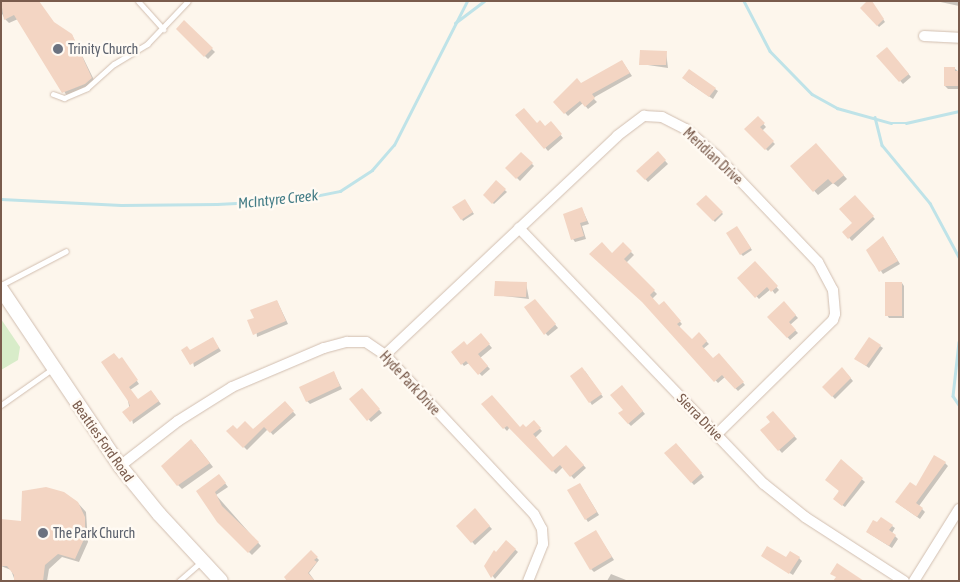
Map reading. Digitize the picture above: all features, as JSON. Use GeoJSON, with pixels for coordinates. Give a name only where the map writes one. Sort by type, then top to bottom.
{"type":"FeatureCollection","features":[{"type":"Feature","properties":{"kind":"main road","name":"Beatties Ford Road"},"geometry":{"type":"LineString","coordinates":[[1,289],[120,466],[221,581]]}},
{"type":"Feature","properties":{"kind":"street"},"geometry":{"type":"LineString","coordinates":[[924,36],[959,38]]}},
{"type":"Feature","properties":{"kind":"street","name":"Meridian Drive"},"geometry":{"type":"LineString","coordinates":[[385,355],[618,136],[639,119],[652,115],[672,121],[700,140],[801,244],[831,283],[834,317],[716,435]]}},
{"type":"Feature","properties":{"kind":"street","name":"Sierra Drive"},"geometry":{"type":"LineString","coordinates":[[519,228],[716,435],[783,501],[904,581]]}},
{"type":"Feature","properties":{"kind":"street","name":"Hyde Park Drive"},"geometry":{"type":"LineString","coordinates":[[120,466],[208,400],[261,373],[347,342],[366,342],[385,355],[540,523],[543,544],[528,581]]}},
{"type":"Feature","properties":{"kind":"street"},"geometry":{"type":"LineString","coordinates":[[914,581],[959,509]]}},
{"type":"Feature","properties":{"kind":"lane"},"geometry":{"type":"LineString","coordinates":[[138,1],[162,28]]}},
{"type":"Feature","properties":{"kind":"lane"},"geometry":{"type":"LineString","coordinates":[[53,94],[64,98],[87,88],[106,70],[147,44],[188,1]]}},
{"type":"Feature","properties":{"kind":"lane"},"geometry":{"type":"LineString","coordinates":[[1,284],[66,251]]}},
{"type":"Feature","properties":{"kind":"lane"},"geometry":{"type":"LineString","coordinates":[[1,404],[53,368]]}},
{"type":"Feature","properties":{"kind":"lane"},"geometry":{"type":"LineString","coordinates":[[178,581],[202,561]]}},
{"type":"Feature","properties":{"kind":"green space"},"geometry":{"type":"Polygon","coordinates":[[[1,319],[20,347],[18,360],[1,370],[1,319]]]}},
{"type":"Feature","properties":{"kind":"building"},"geometry":{"type":"Polygon","coordinates":[[[1,1],[39,1],[54,22],[72,34],[92,78],[85,84],[62,93],[14,15],[4,20],[1,1]]]}},
{"type":"Feature","properties":{"kind":"building"},"geometry":{"type":"Polygon","coordinates":[[[867,1],[872,1],[884,19],[877,26],[860,8],[867,1]]]}},
{"type":"Feature","properties":{"kind":"building"},"geometry":{"type":"Polygon","coordinates":[[[184,20],[213,48],[204,57],[176,29],[184,20]]]}},
{"type":"Feature","properties":{"kind":"building"},"geometry":{"type":"Polygon","coordinates":[[[887,47],[909,74],[899,82],[876,56],[887,47]]]}},
{"type":"Feature","properties":{"kind":"building"},"geometry":{"type":"Polygon","coordinates":[[[640,50],[667,51],[666,65],[639,65],[640,50]]]}},
{"type":"Feature","properties":{"kind":"building"},"geometry":{"type":"Polygon","coordinates":[[[622,60],[630,73],[592,94],[595,98],[585,107],[580,101],[564,114],[553,102],[577,78],[581,83],[622,60]]]}},
{"type":"Feature","properties":{"kind":"building"},"geometry":{"type":"Polygon","coordinates":[[[944,67],[955,67],[955,71],[959,71],[959,86],[944,86],[944,67]]]}},
{"type":"Feature","properties":{"kind":"building"},"geometry":{"type":"Polygon","coordinates":[[[689,69],[716,88],[709,97],[682,78],[689,69]]]}},
{"type":"Feature","properties":{"kind":"building"},"geometry":{"type":"Polygon","coordinates":[[[524,108],[537,123],[540,120],[545,126],[551,121],[562,134],[544,149],[515,115],[524,108]]]}},
{"type":"Feature","properties":{"kind":"building"},"geometry":{"type":"Polygon","coordinates":[[[758,116],[765,123],[760,127],[774,141],[765,150],[744,129],[758,116]]]}},
{"type":"Feature","properties":{"kind":"building"},"geometry":{"type":"Polygon","coordinates":[[[816,143],[844,175],[833,184],[828,179],[813,192],[790,166],[816,143]]]}},
{"type":"Feature","properties":{"kind":"building"},"geometry":{"type":"Polygon","coordinates":[[[658,151],[666,160],[645,180],[636,171],[658,151]]]}},
{"type":"Feature","properties":{"kind":"building"},"geometry":{"type":"Polygon","coordinates":[[[521,152],[533,163],[516,179],[505,168],[521,152]]]}},
{"type":"Feature","properties":{"kind":"building"},"geometry":{"type":"Polygon","coordinates":[[[496,180],[506,189],[492,204],[483,195],[496,180]]]}},
{"type":"Feature","properties":{"kind":"building"},"geometry":{"type":"Polygon","coordinates":[[[706,195],[723,212],[713,221],[696,204],[706,195]]]}},
{"type":"Feature","properties":{"kind":"building"},"geometry":{"type":"Polygon","coordinates":[[[855,195],[874,216],[848,239],[842,232],[852,223],[839,209],[855,195]]]}},
{"type":"Feature","properties":{"kind":"building"},"geometry":{"type":"Polygon","coordinates":[[[465,199],[473,212],[461,220],[452,207],[465,199]]]}},
{"type":"Feature","properties":{"kind":"building"},"geometry":{"type":"Polygon","coordinates":[[[582,207],[587,221],[580,223],[584,236],[571,240],[563,214],[582,207]]]}},
{"type":"Feature","properties":{"kind":"building"},"geometry":{"type":"Polygon","coordinates":[[[737,226],[751,248],[740,255],[726,233],[737,226]]]}},
{"type":"Feature","properties":{"kind":"building"},"geometry":{"type":"Polygon","coordinates":[[[883,236],[898,261],[879,272],[866,250],[883,236]]]}},
{"type":"Feature","properties":{"kind":"building"},"geometry":{"type":"Polygon","coordinates":[[[602,242],[612,253],[623,242],[632,251],[624,259],[655,290],[650,295],[659,305],[664,301],[681,321],[677,324],[692,339],[699,332],[707,341],[702,346],[713,358],[719,353],[744,382],[735,389],[722,375],[714,382],[642,302],[589,254],[602,242]]]}},
{"type":"Feature","properties":{"kind":"building"},"geometry":{"type":"Polygon","coordinates":[[[755,261],[778,286],[771,292],[767,287],[755,298],[737,278],[755,261]]]}},
{"type":"Feature","properties":{"kind":"building"},"geometry":{"type":"Polygon","coordinates":[[[495,281],[527,282],[526,297],[494,296],[495,281]]]}},
{"type":"Feature","properties":{"kind":"building"},"geometry":{"type":"Polygon","coordinates":[[[885,282],[902,282],[902,316],[885,316],[885,282]]]}},
{"type":"Feature","properties":{"kind":"building"},"geometry":{"type":"Polygon","coordinates":[[[535,299],[556,324],[544,335],[524,307],[535,299]]]}},
{"type":"Feature","properties":{"kind":"building"},"geometry":{"type":"Polygon","coordinates":[[[277,300],[286,321],[253,335],[247,320],[254,318],[250,310],[277,300]]]}},
{"type":"Feature","properties":{"kind":"building"},"geometry":{"type":"Polygon","coordinates":[[[784,301],[796,315],[789,322],[796,330],[787,338],[767,317],[784,301]]]}},
{"type":"Feature","properties":{"kind":"building"},"geometry":{"type":"Polygon","coordinates":[[[481,333],[490,344],[478,354],[488,366],[478,375],[466,361],[461,365],[451,352],[464,341],[467,345],[481,333]]]}},
{"type":"Feature","properties":{"kind":"building"},"geometry":{"type":"Polygon","coordinates":[[[213,337],[219,348],[190,365],[181,350],[187,346],[190,350],[213,337]]]}},
{"type":"Feature","properties":{"kind":"building"},"geometry":{"type":"Polygon","coordinates":[[[869,337],[881,345],[866,366],[854,359],[869,337]]]}},
{"type":"Feature","properties":{"kind":"building"},"geometry":{"type":"Polygon","coordinates":[[[114,353],[119,359],[122,357],[138,380],[129,387],[138,399],[151,390],[159,401],[130,422],[122,412],[130,406],[128,401],[101,362],[114,353]]]}},
{"type":"Feature","properties":{"kind":"building"},"geometry":{"type":"Polygon","coordinates":[[[582,367],[602,394],[589,403],[570,376],[582,367]]]}},
{"type":"Feature","properties":{"kind":"building"},"geometry":{"type":"Polygon","coordinates":[[[842,367],[851,378],[832,397],[822,387],[842,367]]]}},
{"type":"Feature","properties":{"kind":"building"},"geometry":{"type":"Polygon","coordinates":[[[334,371],[340,386],[306,402],[299,387],[334,371]]]}},
{"type":"Feature","properties":{"kind":"building"},"geometry":{"type":"Polygon","coordinates":[[[622,385],[643,411],[628,424],[618,413],[623,410],[610,395],[622,385]]]}},
{"type":"Feature","properties":{"kind":"building"},"geometry":{"type":"Polygon","coordinates":[[[362,388],[380,409],[367,421],[349,399],[362,388]]]}},
{"type":"Feature","properties":{"kind":"building"},"geometry":{"type":"Polygon","coordinates":[[[492,395],[520,427],[523,424],[526,427],[534,420],[541,428],[533,434],[553,457],[566,445],[584,465],[570,477],[560,465],[552,472],[507,426],[503,429],[481,404],[492,395]]]}},
{"type":"Feature","properties":{"kind":"building"},"geometry":{"type":"Polygon","coordinates":[[[285,401],[294,411],[270,433],[264,427],[243,448],[226,431],[233,425],[237,429],[245,421],[253,429],[285,401]]]}},
{"type":"Feature","properties":{"kind":"building"},"geometry":{"type":"Polygon","coordinates":[[[773,411],[795,436],[778,451],[760,430],[770,422],[766,417],[773,411]]]}},
{"type":"Feature","properties":{"kind":"building"},"geometry":{"type":"Polygon","coordinates":[[[191,439],[210,463],[177,486],[161,466],[191,439]]]}},
{"type":"Feature","properties":{"kind":"building"},"geometry":{"type":"Polygon","coordinates":[[[676,443],[702,473],[691,483],[664,453],[676,443]]]}},
{"type":"Feature","properties":{"kind":"building"},"geometry":{"type":"Polygon","coordinates":[[[934,455],[946,462],[916,503],[923,508],[917,517],[895,502],[910,482],[916,486],[934,455]]]}},
{"type":"Feature","properties":{"kind":"building"},"geometry":{"type":"Polygon","coordinates":[[[841,459],[863,478],[842,506],[833,499],[839,491],[825,480],[841,459]]]}},
{"type":"Feature","properties":{"kind":"building"},"geometry":{"type":"Polygon","coordinates":[[[219,474],[226,483],[215,492],[222,506],[259,542],[248,553],[217,522],[196,491],[219,474]]]}},
{"type":"Feature","properties":{"kind":"building"},"geometry":{"type":"Polygon","coordinates":[[[580,483],[597,512],[585,520],[567,490],[580,483]]]}},
{"type":"Feature","properties":{"kind":"building","name":"The Park Church"},"geometry":{"type":"Polygon","coordinates":[[[46,487],[64,492],[78,502],[85,517],[85,537],[75,559],[58,554],[45,565],[43,581],[14,581],[14,575],[7,566],[1,566],[1,519],[21,521],[22,491],[46,487]]]}},
{"type":"Feature","properties":{"kind":"building"},"geometry":{"type":"Polygon","coordinates":[[[475,508],[490,526],[471,543],[456,526],[475,508]]]}},
{"type":"Feature","properties":{"kind":"building"},"geometry":{"type":"Polygon","coordinates":[[[881,517],[893,525],[889,530],[896,535],[889,546],[866,532],[873,520],[877,522],[881,517]]]}},
{"type":"Feature","properties":{"kind":"building"},"geometry":{"type":"Polygon","coordinates":[[[596,530],[612,557],[590,570],[574,543],[596,530]]]}},
{"type":"Feature","properties":{"kind":"building"},"geometry":{"type":"Polygon","coordinates":[[[506,540],[516,549],[491,578],[484,566],[494,550],[496,552],[506,540]]]}},
{"type":"Feature","properties":{"kind":"building"},"geometry":{"type":"Polygon","coordinates":[[[767,546],[786,557],[790,551],[800,557],[789,574],[761,556],[767,546]]]}},
{"type":"Feature","properties":{"kind":"building"},"geometry":{"type":"Polygon","coordinates":[[[311,550],[318,557],[314,560],[317,562],[308,573],[315,581],[287,581],[284,577],[311,550]]]}},
{"type":"Feature","properties":{"kind":"building"},"geometry":{"type":"Polygon","coordinates":[[[837,563],[864,581],[833,581],[836,577],[830,574],[837,563]]]}},
{"type":"Feature","properties":{"kind":"waterway","name":"McIntyre Creek"},"geometry":{"type":"LineString","coordinates":[[1,199],[121,205],[217,204],[295,200],[340,191],[372,170],[394,145],[467,1]]}},
{"type":"Feature","properties":{"kind":"waterway","name":"McIntyre Creek"},"geometry":{"type":"LineString","coordinates":[[455,23],[484,1]]}},
{"type":"Feature","properties":{"kind":"waterway","name":"McIntyre Creek"},"geometry":{"type":"LineString","coordinates":[[744,1],[770,51],[812,94],[837,108],[891,123],[906,123],[959,111]]}},
{"type":"Feature","properties":{"kind":"waterway"},"geometry":{"type":"LineString","coordinates":[[875,117],[882,145],[930,203],[959,257]]}},
{"type":"Feature","properties":{"kind":"waterway"},"geometry":{"type":"LineString","coordinates":[[959,342],[953,396],[959,405]]}},
{"type":"Feature","properties":{"kind":"place","name":"Trinity Church"},"geometry":{"type":"Point","coordinates":[58,49]}},
{"type":"Feature","properties":{"kind":"place","name":"The Park Church"},"geometry":{"type":"Point","coordinates":[43,533]}}]}
